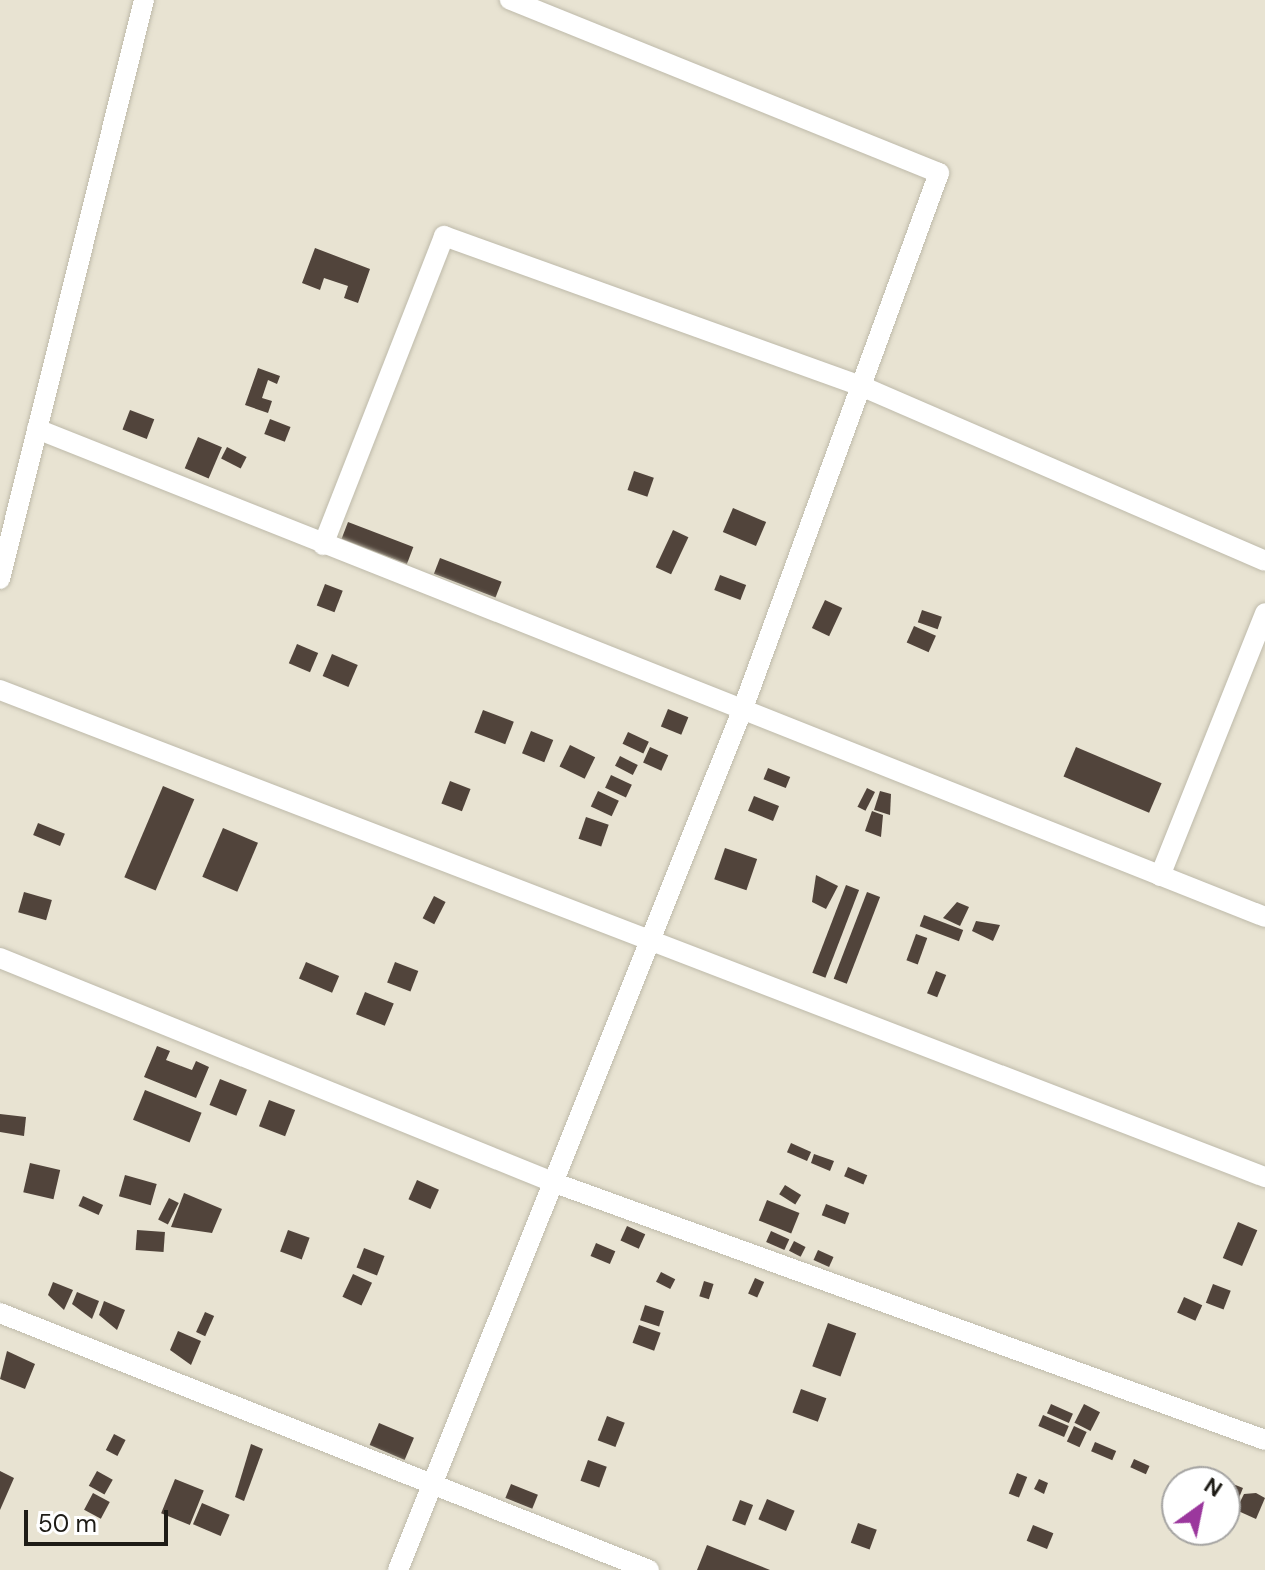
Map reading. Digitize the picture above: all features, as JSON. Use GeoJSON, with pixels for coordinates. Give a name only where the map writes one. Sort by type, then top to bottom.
{"type":"FeatureCollection","features":[{"type":"Feature","properties":{"kind":"street"},"geometry":{"type":"LineString","coordinates":[[0,579],[144,0]]}},
{"type":"Feature","properties":{"kind":"street"},"geometry":{"type":"LineString","coordinates":[[398,1570],[742,711],[939,173],[510,0]]}},
{"type":"Feature","properties":{"kind":"street"},"geometry":{"type":"LineString","coordinates":[[323,545],[444,236],[861,386],[1265,561]]}},
{"type":"Feature","properties":{"kind":"street"},"geometry":{"type":"LineString","coordinates":[[37,429],[1265,917]]}},
{"type":"Feature","properties":{"kind":"street"},"geometry":{"type":"LineString","coordinates":[[1160,876],[1265,613]]}},
{"type":"Feature","properties":{"kind":"street"},"geometry":{"type":"LineString","coordinates":[[0,690],[1265,1177]]}},
{"type":"Feature","properties":{"kind":"street"},"geometry":{"type":"LineString","coordinates":[[0,958],[555,1183],[1265,1440]]}},
{"type":"Feature","properties":{"kind":"street"},"geometry":{"type":"LineString","coordinates":[[0,1313],[430,1487],[649,1570]]}},
{"type":"Feature","properties":{"kind":"building"},"geometry":{"type":"Polygon","coordinates":[[[315,248],[370,269],[358,303],[344,298],[348,286],[324,278],[320,290],[302,283],[315,248]]]}},
{"type":"Feature","properties":{"kind":"building"},"geometry":{"type":"Polygon","coordinates":[[[258,368],[280,376],[277,384],[268,380],[262,398],[272,401],[268,413],[245,405],[258,368]]]}},
{"type":"Feature","properties":{"kind":"building"},"geometry":{"type":"Polygon","coordinates":[[[130,410],[154,419],[147,439],[122,430],[130,410]]]}},
{"type":"Feature","properties":{"kind":"building"},"geometry":{"type":"Polygon","coordinates":[[[270,419],[291,427],[285,442],[264,434],[270,419]]]}},
{"type":"Feature","properties":{"kind":"building"},"geometry":{"type":"Polygon","coordinates":[[[198,437],[222,447],[209,478],[185,468],[198,437]]]}},
{"type":"Feature","properties":{"kind":"building"},"geometry":{"type":"Polygon","coordinates":[[[227,447],[247,457],[241,469],[221,459],[227,447]]]}},
{"type":"Feature","properties":{"kind":"building"},"geometry":{"type":"Polygon","coordinates":[[[634,471],[654,478],[647,497],[627,490],[634,471]]]}},
{"type":"Feature","properties":{"kind":"building"},"geometry":{"type":"Polygon","coordinates":[[[733,508],[766,522],[756,546],[723,532],[733,508]]]}},
{"type":"Feature","properties":{"kind":"building"},"geometry":{"type":"Polygon","coordinates":[[[348,522],[413,547],[407,564],[342,539],[348,522]]]}},
{"type":"Feature","properties":{"kind":"building"},"geometry":{"type":"Polygon","coordinates":[[[673,530],[688,537],[671,574],[656,567],[673,530]]]}},
{"type":"Feature","properties":{"kind":"building"},"geometry":{"type":"Polygon","coordinates":[[[440,558],[502,582],[496,598],[434,574],[440,558]]]}},
{"type":"Feature","properties":{"kind":"building"},"geometry":{"type":"Polygon","coordinates":[[[720,575],[746,585],[740,600],[714,590],[720,575]]]}},
{"type":"Feature","properties":{"kind":"building"},"geometry":{"type":"Polygon","coordinates":[[[325,584],[343,591],[334,612],[317,605],[325,584]]]}},
{"type":"Feature","properties":{"kind":"building"},"geometry":{"type":"Polygon","coordinates":[[[825,600],[842,608],[829,636],[812,628],[825,600]]]}},
{"type":"Feature","properties":{"kind":"building"},"geometry":{"type":"Polygon","coordinates":[[[922,610],[942,617],[938,629],[918,622],[922,610]]]}},
{"type":"Feature","properties":{"kind":"building"},"geometry":{"type":"Polygon","coordinates":[[[914,626],[936,636],[929,652],[907,642],[914,626]]]}},
{"type":"Feature","properties":{"kind":"building"},"geometry":{"type":"Polygon","coordinates":[[[297,644],[318,653],[310,672],[289,663],[297,644]]]}},
{"type":"Feature","properties":{"kind":"building"},"geometry":{"type":"Polygon","coordinates":[[[332,654],[358,665],[348,687],[323,676],[332,654]]]}},
{"type":"Feature","properties":{"kind":"building"},"geometry":{"type":"Polygon","coordinates":[[[668,709],[688,717],[681,735],[661,727],[668,709]]]}},
{"type":"Feature","properties":{"kind":"building"},"geometry":{"type":"Polygon","coordinates":[[[483,710],[514,722],[505,744],[474,732],[483,710]]]}},
{"type":"Feature","properties":{"kind":"building"},"geometry":{"type":"Polygon","coordinates":[[[531,731],[553,740],[544,762],[522,753],[531,731]]]}},
{"type":"Feature","properties":{"kind":"building"},"geometry":{"type":"Polygon","coordinates":[[[628,732],[649,742],[643,754],[623,744],[628,732]]]}},
{"type":"Feature","properties":{"kind":"building"},"geometry":{"type":"Polygon","coordinates":[[[570,745],[595,757],[585,779],[559,767],[570,745]]]}},
{"type":"Feature","properties":{"kind":"building"},"geometry":{"type":"Polygon","coordinates":[[[650,747],[668,755],[661,771],[643,763],[650,747]]]}},
{"type":"Feature","properties":{"kind":"building"},"geometry":{"type":"Polygon","coordinates":[[[1076,747],[1162,783],[1149,813],[1063,776],[1076,747]]]}},
{"type":"Feature","properties":{"kind":"building"},"geometry":{"type":"Polygon","coordinates":[[[620,756],[638,765],[633,775],[615,766],[620,756]]]}},
{"type":"Feature","properties":{"kind":"building"},"geometry":{"type":"Polygon","coordinates":[[[768,768],[790,777],[786,788],[764,779],[768,768]]]}},
{"type":"Feature","properties":{"kind":"building"},"geometry":{"type":"Polygon","coordinates":[[[611,775],[632,785],[626,797],[605,788],[611,775]]]}},
{"type":"Feature","properties":{"kind":"building"},"geometry":{"type":"Polygon","coordinates":[[[450,781],[471,789],[462,811],[441,803],[450,781]]]}},
{"type":"Feature","properties":{"kind":"building"},"geometry":{"type":"Polygon","coordinates":[[[163,786],[194,799],[156,890],[124,877],[163,786]]]}},
{"type":"Feature","properties":{"kind":"building"},"geometry":{"type":"Polygon","coordinates":[[[867,788],[875,792],[865,811],[857,807],[867,788]]]}},
{"type":"Feature","properties":{"kind":"building"},"geometry":{"type":"Polygon","coordinates":[[[598,791],[619,801],[612,816],[591,806],[598,791]]]}},
{"type":"Feature","properties":{"kind":"building"},"geometry":{"type":"Polygon","coordinates":[[[880,791],[891,794],[890,815],[874,810],[880,791]]]}},
{"type":"Feature","properties":{"kind":"building"},"geometry":{"type":"Polygon","coordinates":[[[754,796],[779,806],[773,821],[748,811],[754,796]]]}},
{"type":"Feature","properties":{"kind":"building"},"geometry":{"type":"Polygon","coordinates":[[[872,811],[883,815],[881,837],[865,831],[872,811]]]}},
{"type":"Feature","properties":{"kind":"building"},"geometry":{"type":"Polygon","coordinates":[[[586,817],[609,825],[601,847],[579,839],[586,817]]]}},
{"type":"Feature","properties":{"kind":"building"},"geometry":{"type":"Polygon","coordinates":[[[38,823],[65,834],[60,846],[33,835],[38,823]]]}},
{"type":"Feature","properties":{"kind":"building"},"geometry":{"type":"Polygon","coordinates":[[[223,828],[258,843],[237,892],[202,877],[223,828]]]}},
{"type":"Feature","properties":{"kind":"building"},"geometry":{"type":"Polygon","coordinates":[[[725,848],[757,859],[746,890],[714,879],[725,848]]]}},
{"type":"Feature","properties":{"kind":"building"},"geometry":{"type":"Polygon","coordinates":[[[816,875],[838,886],[826,909],[812,902],[816,875]]]}},
{"type":"Feature","properties":{"kind":"building"},"geometry":{"type":"Polygon","coordinates":[[[846,885],[859,890],[825,978],[812,973],[846,885]]]}},
{"type":"Feature","properties":{"kind":"building"},"geometry":{"type":"Polygon","coordinates":[[[24,892],[52,900],[46,920],[18,912],[24,892]]]}},
{"type":"Feature","properties":{"kind":"building"},"geometry":{"type":"Polygon","coordinates":[[[867,892],[880,897],[847,984],[834,979],[867,892]]]}},
{"type":"Feature","properties":{"kind":"building"},"geometry":{"type":"Polygon","coordinates":[[[434,896],[446,902],[434,924],[423,918],[434,896]]]}},
{"type":"Feature","properties":{"kind":"building"},"geometry":{"type":"Polygon","coordinates":[[[957,902],[969,907],[960,926],[943,918],[957,902]]]}},
{"type":"Feature","properties":{"kind":"building"},"geometry":{"type":"Polygon","coordinates":[[[924,915],[963,930],[959,941],[920,926],[924,915]]]}},
{"type":"Feature","properties":{"kind":"building"},"geometry":{"type":"Polygon","coordinates":[[[976,921],[1000,925],[993,941],[972,931],[976,921]]]}},
{"type":"Feature","properties":{"kind":"building"},"geometry":{"type":"Polygon","coordinates":[[[916,934],[927,938],[918,964],[906,960],[916,934]]]}},
{"type":"Feature","properties":{"kind":"building"},"geometry":{"type":"Polygon","coordinates":[[[306,962],[339,976],[332,993],[299,979],[306,962]]]}},
{"type":"Feature","properties":{"kind":"building"},"geometry":{"type":"Polygon","coordinates":[[[395,962],[418,971],[410,991],[387,983],[395,962]]]}},
{"type":"Feature","properties":{"kind":"building"},"geometry":{"type":"Polygon","coordinates":[[[936,971],[946,975],[937,997],[927,993],[936,971]]]}},
{"type":"Feature","properties":{"kind":"building"},"geometry":{"type":"Polygon","coordinates":[[[365,992],[394,1004],[385,1026],[356,1014],[365,992]]]}},
{"type":"Feature","properties":{"kind":"building"},"geometry":{"type":"Polygon","coordinates":[[[157,1046],[170,1051],[166,1060],[192,1070],[196,1061],[209,1067],[196,1098],[144,1077],[157,1046]]]}},
{"type":"Feature","properties":{"kind":"building"},"geometry":{"type":"Polygon","coordinates":[[[220,1079],[247,1090],[236,1116],[210,1105],[220,1079]]]}},
{"type":"Feature","properties":{"kind":"building"},"geometry":{"type":"Polygon","coordinates":[[[145,1090],[202,1113],[190,1143],[133,1120],[145,1090]]]}},
{"type":"Feature","properties":{"kind":"building"},"geometry":{"type":"Polygon","coordinates":[[[269,1100],[295,1110],[285,1136],[259,1126],[269,1100]]]}},
{"type":"Feature","properties":{"kind":"building"},"geometry":{"type":"Polygon","coordinates":[[[0,1114],[26,1117],[24,1136],[0,1132],[0,1114]]]}},
{"type":"Feature","properties":{"kind":"building"},"geometry":{"type":"Polygon","coordinates":[[[791,1143],[811,1152],[807,1161],[787,1152],[791,1143]]]}},
{"type":"Feature","properties":{"kind":"building"},"geometry":{"type":"Polygon","coordinates":[[[814,1154],[834,1161],[830,1171],[811,1163],[814,1154]]]}},
{"type":"Feature","properties":{"kind":"building"},"geometry":{"type":"Polygon","coordinates":[[[30,1163],[60,1170],[53,1199],[23,1192],[30,1163]]]}},
{"type":"Feature","properties":{"kind":"building"},"geometry":{"type":"Polygon","coordinates":[[[848,1167],[867,1175],[863,1184],[844,1176],[848,1167]]]}},
{"type":"Feature","properties":{"kind":"building"},"geometry":{"type":"Polygon","coordinates":[[[125,1175],[157,1184],[151,1205],[119,1196],[125,1175]]]}},
{"type":"Feature","properties":{"kind":"building"},"geometry":{"type":"Polygon","coordinates":[[[417,1180],[439,1190],[430,1209],[408,1199],[417,1180]]]}},
{"type":"Feature","properties":{"kind":"building"},"geometry":{"type":"Polygon","coordinates":[[[785,1185],[801,1195],[795,1204],[779,1194],[785,1185]]]}},
{"type":"Feature","properties":{"kind":"building"},"geometry":{"type":"Polygon","coordinates":[[[184,1193],[222,1209],[212,1233],[171,1227],[184,1193]]]}},
{"type":"Feature","properties":{"kind":"building"},"geometry":{"type":"Polygon","coordinates":[[[83,1196],[103,1205],[99,1215],[79,1206],[83,1196]]]}},
{"type":"Feature","properties":{"kind":"building"},"geometry":{"type":"Polygon","coordinates":[[[169,1198],[179,1203],[168,1224],[158,1219],[169,1198]]]}},
{"type":"Feature","properties":{"kind":"building"},"geometry":{"type":"Polygon","coordinates":[[[767,1200],[799,1213],[791,1234],[759,1220],[767,1200]]]}},
{"type":"Feature","properties":{"kind":"building"},"geometry":{"type":"Polygon","coordinates":[[[826,1204],[849,1213],[845,1224],[822,1215],[826,1204]]]}},
{"type":"Feature","properties":{"kind":"building"},"geometry":{"type":"Polygon","coordinates":[[[1238,1222],[1257,1230],[1242,1266],[1223,1258],[1238,1222]]]}},
{"type":"Feature","properties":{"kind":"building"},"geometry":{"type":"Polygon","coordinates":[[[627,1226],[645,1234],[639,1249],[620,1241],[627,1226]]]}},
{"type":"Feature","properties":{"kind":"building"},"geometry":{"type":"Polygon","coordinates":[[[137,1230],[165,1232],[164,1252],[136,1250],[137,1230]]]}},
{"type":"Feature","properties":{"kind":"building"},"geometry":{"type":"Polygon","coordinates":[[[288,1230],[310,1238],[302,1259],[280,1252],[288,1230]]]}},
{"type":"Feature","properties":{"kind":"building"},"geometry":{"type":"Polygon","coordinates":[[[771,1231],[789,1239],[784,1250],[766,1242],[771,1231]]]}},
{"type":"Feature","properties":{"kind":"building"},"geometry":{"type":"Polygon","coordinates":[[[794,1241],[806,1247],[801,1257],[789,1251],[794,1241]]]}},
{"type":"Feature","properties":{"kind":"building"},"geometry":{"type":"Polygon","coordinates":[[[596,1243],[615,1251],[610,1264],[591,1256],[596,1243]]]}},
{"type":"Feature","properties":{"kind":"building"},"geometry":{"type":"Polygon","coordinates":[[[364,1248],[385,1256],[377,1275],[356,1268],[364,1248]]]}},
{"type":"Feature","properties":{"kind":"building"},"geometry":{"type":"Polygon","coordinates":[[[818,1250],[834,1257],[829,1267],[814,1260],[818,1250]]]}},
{"type":"Feature","properties":{"kind":"building"},"geometry":{"type":"Polygon","coordinates":[[[661,1272],[675,1279],[670,1289],[656,1282],[661,1272]]]}},
{"type":"Feature","properties":{"kind":"building"},"geometry":{"type":"Polygon","coordinates":[[[353,1274],[372,1283],[361,1306],[342,1297],[353,1274]]]}},
{"type":"Feature","properties":{"kind":"building"},"geometry":{"type":"Polygon","coordinates":[[[755,1278],[764,1282],[757,1298],[748,1294],[755,1278]]]}},
{"type":"Feature","properties":{"kind":"building"},"geometry":{"type":"Polygon","coordinates":[[[704,1281],[714,1284],[709,1299],[699,1296],[704,1281]]]}},
{"type":"Feature","properties":{"kind":"building"},"geometry":{"type":"Polygon","coordinates":[[[53,1282],[73,1290],[64,1310],[48,1295],[53,1282]]]}},
{"type":"Feature","properties":{"kind":"building"},"geometry":{"type":"Polygon","coordinates":[[[1213,1284],[1231,1291],[1224,1309],[1206,1303],[1213,1284]]]}},
{"type":"Feature","properties":{"kind":"building"},"geometry":{"type":"Polygon","coordinates":[[[77,1292],[99,1301],[92,1319],[72,1304],[77,1292]]]}},
{"type":"Feature","properties":{"kind":"building"},"geometry":{"type":"Polygon","coordinates":[[[1184,1297],[1202,1305],[1195,1321],[1177,1313],[1184,1297]]]}},
{"type":"Feature","properties":{"kind":"building"},"geometry":{"type":"Polygon","coordinates":[[[104,1301],[125,1310],[117,1330],[99,1315],[104,1301]]]}},
{"type":"Feature","properties":{"kind":"building"},"geometry":{"type":"Polygon","coordinates":[[[645,1305],[664,1311],[659,1326],[640,1320],[645,1305]]]}},
{"type":"Feature","properties":{"kind":"building"},"geometry":{"type":"Polygon","coordinates":[[[205,1312],[214,1316],[205,1336],[196,1332],[205,1312]]]}},
{"type":"Feature","properties":{"kind":"building"},"geometry":{"type":"Polygon","coordinates":[[[828,1323],[856,1333],[840,1376],[812,1366],[828,1323]]]}},
{"type":"Feature","properties":{"kind":"building"},"geometry":{"type":"Polygon","coordinates":[[[639,1325],[661,1333],[654,1351],[633,1343],[639,1325]]]}},
{"type":"Feature","properties":{"kind":"building"},"geometry":{"type":"Polygon","coordinates":[[[178,1331],[201,1341],[191,1365],[170,1350],[178,1331]]]}},
{"type":"Feature","properties":{"kind":"building"},"geometry":{"type":"Polygon","coordinates":[[[7,1351],[35,1364],[25,1389],[0,1379],[7,1351]]]}},
{"type":"Feature","properties":{"kind":"building"},"geometry":{"type":"Polygon","coordinates":[[[801,1389],[826,1398],[818,1422],[792,1412],[801,1389]]]}},
{"type":"Feature","properties":{"kind":"building"},"geometry":{"type":"Polygon","coordinates":[[[1051,1404],[1073,1414],[1069,1423],[1047,1413],[1051,1404]]]}},
{"type":"Feature","properties":{"kind":"building"},"geometry":{"type":"Polygon","coordinates":[[[1084,1404],[1100,1412],[1091,1431],[1074,1423],[1084,1404]]]}},
{"type":"Feature","properties":{"kind":"building"},"geometry":{"type":"Polygon","coordinates":[[[1043,1415],[1069,1426],[1064,1437],[1038,1426],[1043,1415]]]}},
{"type":"Feature","properties":{"kind":"building"},"geometry":{"type":"Polygon","coordinates":[[[607,1416],[625,1423],[615,1447],[598,1440],[607,1416]]]}},
{"type":"Feature","properties":{"kind":"building"},"geometry":{"type":"Polygon","coordinates":[[[379,1423],[414,1438],[405,1460],[370,1445],[379,1423]]]}},
{"type":"Feature","properties":{"kind":"building"},"geometry":{"type":"Polygon","coordinates":[[[1074,1426],[1087,1432],[1080,1447],[1067,1441],[1074,1426]]]}},
{"type":"Feature","properties":{"kind":"building"},"geometry":{"type":"Polygon","coordinates":[[[114,1434],[126,1440],[117,1456],[106,1450],[114,1434]]]}},
{"type":"Feature","properties":{"kind":"building"},"geometry":{"type":"Polygon","coordinates":[[[1095,1442],[1116,1451],[1112,1460],[1091,1451],[1095,1442]]]}},
{"type":"Feature","properties":{"kind":"building"},"geometry":{"type":"Polygon","coordinates":[[[251,1444],[263,1449],[244,1501],[235,1497],[251,1444]]]}},
{"type":"Feature","properties":{"kind":"building"},"geometry":{"type":"Polygon","coordinates":[[[1134,1459],[1150,1466],[1146,1474],[1130,1467],[1134,1459]]]}},
{"type":"Feature","properties":{"kind":"building"},"geometry":{"type":"Polygon","coordinates":[[[588,1460],[607,1467],[599,1488],[580,1481],[588,1460]]]}},
{"type":"Feature","properties":{"kind":"building"},"geometry":{"type":"Polygon","coordinates":[[[0,1471],[14,1478],[0,1510],[0,1471]]]}},
{"type":"Feature","properties":{"kind":"building"},"geometry":{"type":"Polygon","coordinates":[[[97,1471],[113,1480],[105,1495],[89,1486],[97,1471]]]}},
{"type":"Feature","properties":{"kind":"building"},"geometry":{"type":"Polygon","coordinates":[[[1017,1473],[1027,1477],[1019,1498],[1009,1493],[1017,1473]]]}},
{"type":"Feature","properties":{"kind":"building"},"geometry":{"type":"Polygon","coordinates":[[[175,1479],[204,1491],[190,1525],[161,1513],[175,1479]]]}},
{"type":"Feature","properties":{"kind":"building"},"geometry":{"type":"Polygon","coordinates":[[[1039,1479],[1048,1483],[1044,1494],[1034,1489],[1039,1479]]]}},
{"type":"Feature","properties":{"kind":"building"},"geometry":{"type":"Polygon","coordinates":[[[511,1484],[538,1495],[532,1509],[505,1498],[511,1484]]]}},
{"type":"Feature","properties":{"kind":"building"},"geometry":{"type":"Polygon","coordinates":[[[93,1493],[110,1502],[101,1519],[84,1510],[93,1493]]]}},
{"type":"Feature","properties":{"kind":"building"},"geometry":{"type":"Polygon","coordinates":[[[1256,1493],[1265,1498],[1256,1519],[1241,1512],[1244,1494],[1256,1493]]]}},
{"type":"Feature","properties":{"kind":"building"},"geometry":{"type":"Polygon","coordinates":[[[767,1499],[795,1511],[786,1531],[758,1519],[767,1499]]]}},
{"type":"Feature","properties":{"kind":"building"},"geometry":{"type":"Polygon","coordinates":[[[740,1500],[753,1505],[745,1526],[732,1521],[740,1500]]]}},
{"type":"Feature","properties":{"kind":"building"},"geometry":{"type":"Polygon","coordinates":[[[202,1503],[230,1515],[221,1536],[193,1524],[202,1503]]]}},
{"type":"Feature","properties":{"kind":"building"},"geometry":{"type":"Polygon","coordinates":[[[858,1523],[877,1530],[870,1550],[851,1543],[858,1523]]]}},
{"type":"Feature","properties":{"kind":"building"},"geometry":{"type":"Polygon","coordinates":[[[1033,1525],[1053,1533],[1047,1549],[1027,1541],[1033,1525]]]}},
{"type":"Feature","properties":{"kind":"building"},"geometry":{"type":"Polygon","coordinates":[[[707,1545],[770,1570],[697,1570],[707,1545]]]}}]}
